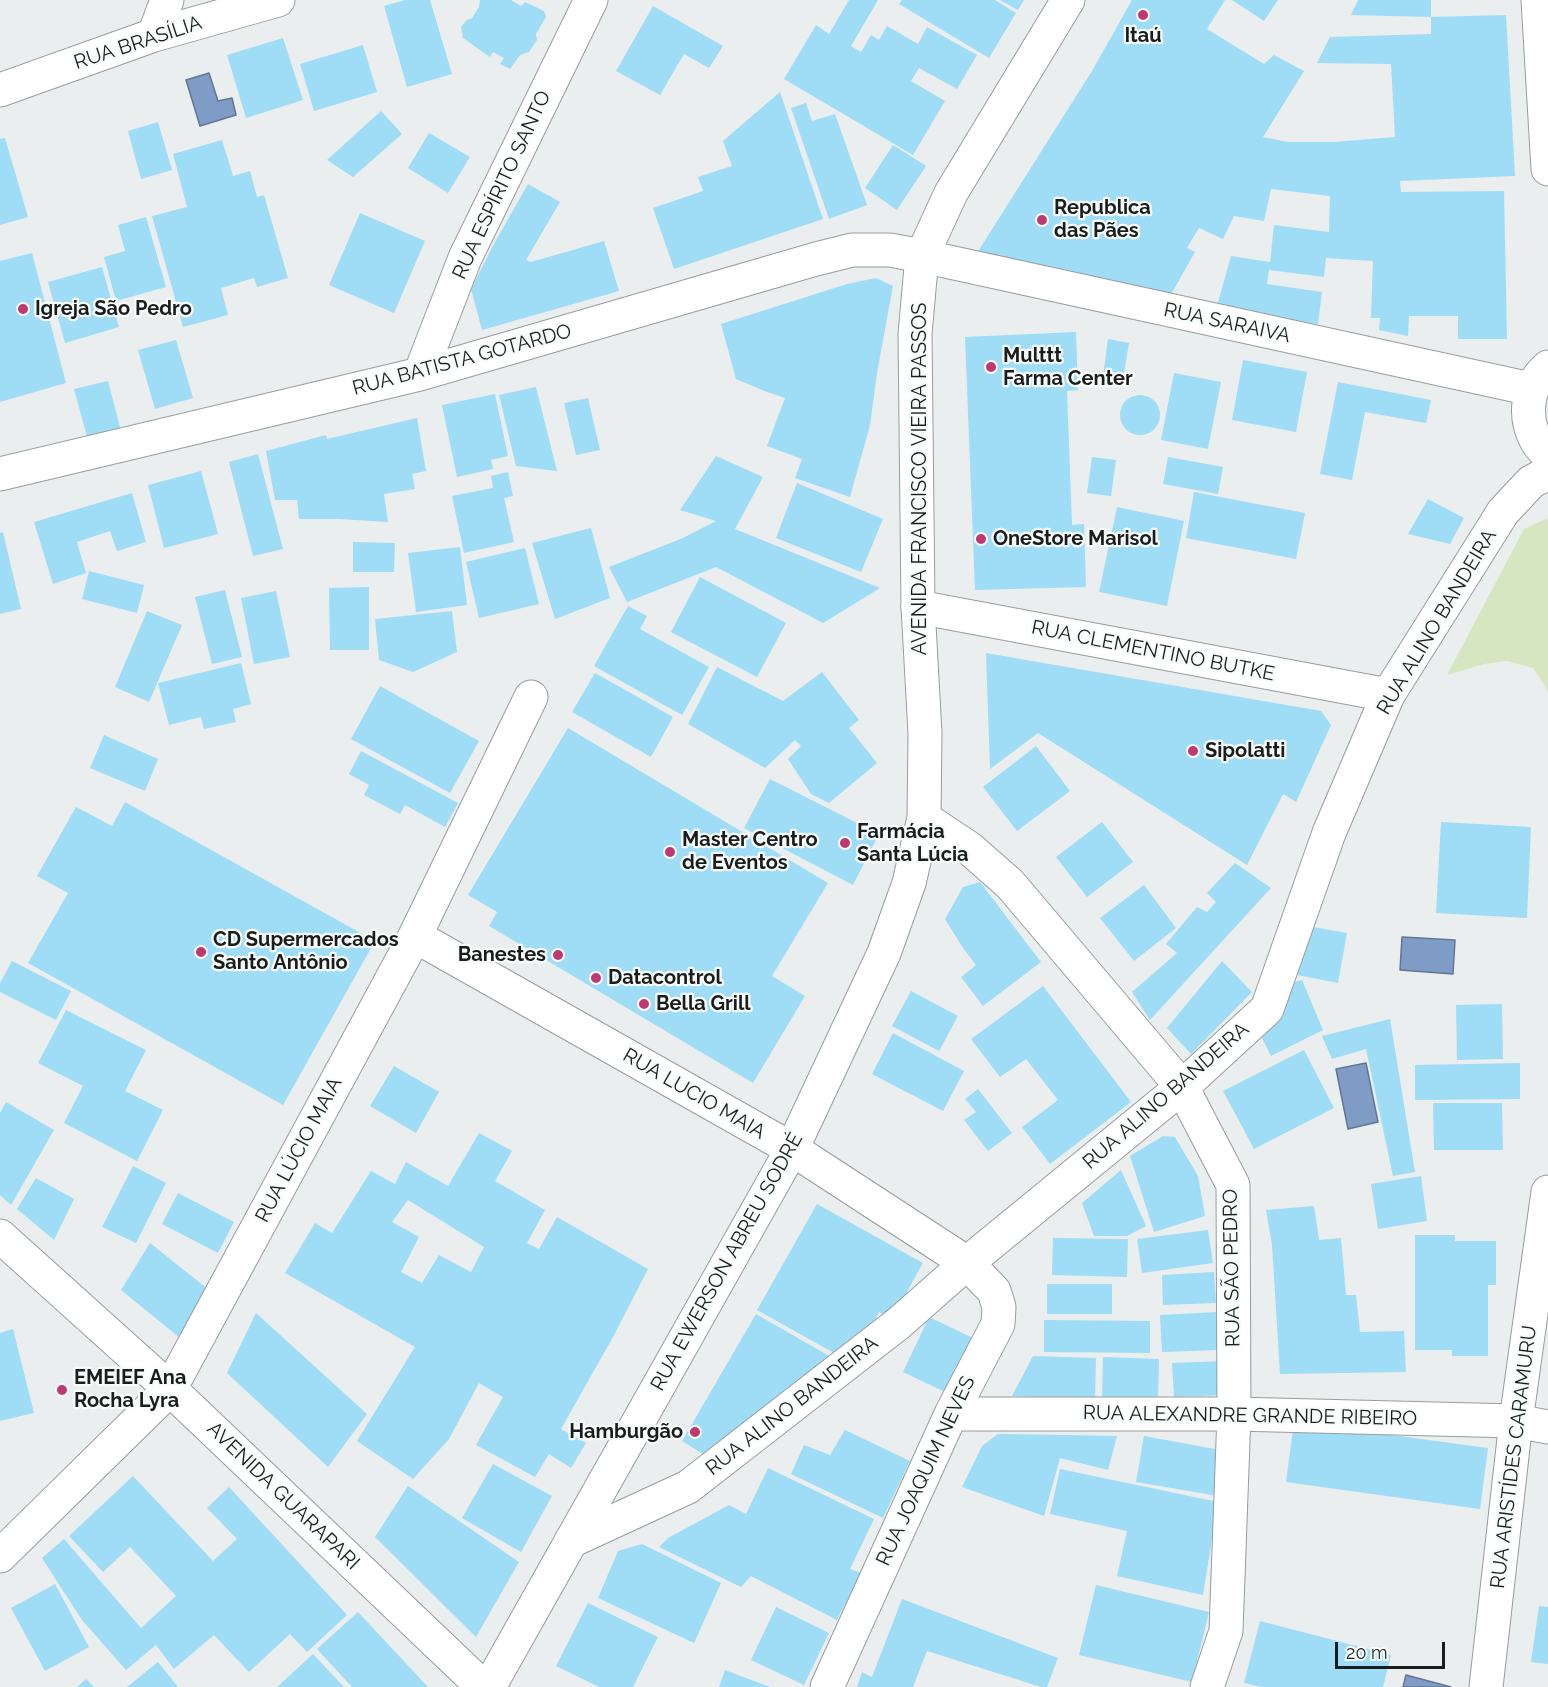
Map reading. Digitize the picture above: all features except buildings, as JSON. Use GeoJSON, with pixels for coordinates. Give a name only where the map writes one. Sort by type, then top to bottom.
{"type":"FeatureCollection","features":[{"type":"Feature","properties":{"kind":"street"},"geometry":{"type":"LineString","coordinates":[[154,35],[167,0]]}},
{"type":"Feature","properties":{"kind":"street","name":"RUA BRASÍLIA"},"geometry":{"type":"LineString","coordinates":[[0,90],[154,35],[278,0]]}},
{"type":"Feature","properties":{"kind":"street","name":"RUA ESPÍRITO SANTO"},"geometry":{"type":"LineString","coordinates":[[420,374],[465,258],[591,0]]}},
{"type":"Feature","properties":{"kind":"street","name":"AVENIDA FRANCISCO VIEIRA PASSOS"},"geometry":{"type":"LineString","coordinates":[[924,818],[926,733],[918,607],[915,334],[922,256],[951,193],[1068,0]]}},
{"type":"Feature","properties":{"kind":"street"},"geometry":{"type":"LineString","coordinates":[[1538,0],[1548,169]]}},
{"type":"Feature","properties":{"kind":"street","name":"RUA BATISTA GOTARDO"},"geometry":{"type":"LineString","coordinates":[[0,474],[420,374],[852,250],[890,250],[922,256]]}},
{"type":"Feature","properties":{"kind":"street","name":"RUA SARAIVA"},"geometry":{"type":"LineString","coordinates":[[922,256],[1540,378]]}},
{"type":"Feature","properties":{"kind":"street"},"geometry":{"type":"LineString","coordinates":[[1540,378],[1528,407],[1530,424],[1536,442],[1548,455]]}},
{"type":"Feature","properties":{"kind":"street","name":"RUA ALINO BANDEIRA"},"geometry":{"type":"LineString","coordinates":[[571,1541],[688,1487],[899,1323],[967,1263],[1182,1087],[1267,1009],[1329,833],[1388,695],[1503,512],[1531,482],[1548,473]]}},
{"type":"Feature","properties":{"kind":"street","name":"RUA CLEMENTINO BUTKE"},"geometry":{"type":"LineString","coordinates":[[918,607],[1388,695]]}},
{"type":"Feature","properties":{"kind":"street","name":"RUA LÚCIO MAIA"},"geometry":{"type":"LineString","coordinates":[[0,1556],[170,1389],[415,936],[531,697]]}},
{"type":"Feature","properties":{"kind":"street","name":"RUA SÃO PEDRO"},"geometry":{"type":"LineString","coordinates":[[924,818],[969,848],[1010,884],[1182,1087],[1233,1185],[1234,1414],[1226,1631],[1207,1687]]}},
{"type":"Feature","properties":{"kind":"street","name":"RUA EWERSON ABREU SODRÉ"},"geometry":{"type":"LineString","coordinates":[[489,1687],[792,1149],[884,953],[909,883],[924,818]]}},
{"type":"Feature","properties":{"kind":"street","name":"RUA LUCIO MAIA"},"geometry":{"type":"LineString","coordinates":[[415,936],[792,1149],[967,1263]]}},
{"type":"Feature","properties":{"kind":"street","name":"RUA ARISTÍDES CARAMURU"},"geometry":{"type":"LineString","coordinates":[[1486,1687],[1516,1421],[1548,1192]]}},
{"type":"Feature","properties":{"kind":"street","name":"AVENIDA GUARAPARI"},"geometry":{"type":"LineString","coordinates":[[0,1236],[170,1389],[483,1687]]}},
{"type":"Feature","properties":{"kind":"street","name":"RUA JOAQUIM NEVES"},"geometry":{"type":"LineString","coordinates":[[827,1687],[951,1414],[998,1324],[999,1307],[994,1291],[967,1263]]}},
{"type":"Feature","properties":{"kind":"street","name":"RUA ALEXANDRE GRANDE RIBEIRO"},"geometry":{"type":"LineString","coordinates":[[951,1414],[1234,1414],[1516,1421],[1548,1427]]}},
{"type":"Feature","properties":{"kind":"green space"},"geometry":{"type":"Polygon","coordinates":[[[1548,518],[1548,693],[1533,668],[1507,661],[1484,664],[1447,675],[1524,529],[1548,518]]]}},
{"type":"Feature","properties":{"kind":"water"},"geometry":{"type":"Polygon","coordinates":[[[209,73],[218,101],[232,98],[236,115],[200,126],[186,80],[209,73]]]}},
{"type":"Feature","properties":{"kind":"water"},"geometry":{"type":"Polygon","coordinates":[[[1402,937],[1455,940],[1453,974],[1400,970],[1402,937]]]}},
{"type":"Feature","properties":{"kind":"water"},"geometry":{"type":"Polygon","coordinates":[[[1366,1063],[1378,1122],[1348,1129],[1336,1069],[1366,1063]]]}},
{"type":"Feature","properties":{"kind":"water"},"geometry":{"type":"Polygon","coordinates":[[[1406,1675],[1451,1687],[1403,1687],[1406,1675]]]}},
{"type":"Feature","properties":{"kind":"place","name":"Itaú"},"geometry":{"type":"Point","coordinates":[1143,15]}},
{"type":"Feature","properties":{"kind":"place","name":"Republica das Pães"},"geometry":{"type":"Point","coordinates":[1042,220]}},
{"type":"Feature","properties":{"kind":"place","name":"Igreja São Pedro"},"geometry":{"type":"Point","coordinates":[23,309]}},
{"type":"Feature","properties":{"kind":"place","name":"Multtt Farma Center"},"geometry":{"type":"Point","coordinates":[991,367]}},
{"type":"Feature","properties":{"kind":"place","name":"OneStore Marisol"},"geometry":{"type":"Point","coordinates":[981,539]}},
{"type":"Feature","properties":{"kind":"place","name":"Sipolatti"},"geometry":{"type":"Point","coordinates":[1193,751]}},
{"type":"Feature","properties":{"kind":"place","name":"Farmácia Santa Lúcia"},"geometry":{"type":"Point","coordinates":[845,843]}},
{"type":"Feature","properties":{"kind":"place","name":"Master Centro de Eventos"},"geometry":{"type":"Point","coordinates":[670,852]}},
{"type":"Feature","properties":{"kind":"place","name":"CD Supermercados Santo Antônio"},"geometry":{"type":"Point","coordinates":[201,952]}},
{"type":"Feature","properties":{"kind":"place","name":"Banestes"},"geometry":{"type":"Point","coordinates":[558,955]}},
{"type":"Feature","properties":{"kind":"place","name":"Datacontrol"},"geometry":{"type":"Point","coordinates":[596,978]}},
{"type":"Feature","properties":{"kind":"place","name":"Bella Grill"},"geometry":{"type":"Point","coordinates":[644,1004]}},
{"type":"Feature","properties":{"kind":"place","name":"EMEIEF Ana Rocha Lyra"},"geometry":{"type":"Point","coordinates":[62,1390]}},
{"type":"Feature","properties":{"kind":"place","name":"Hamburgão"},"geometry":{"type":"Point","coordinates":[695,1432]}}]}
